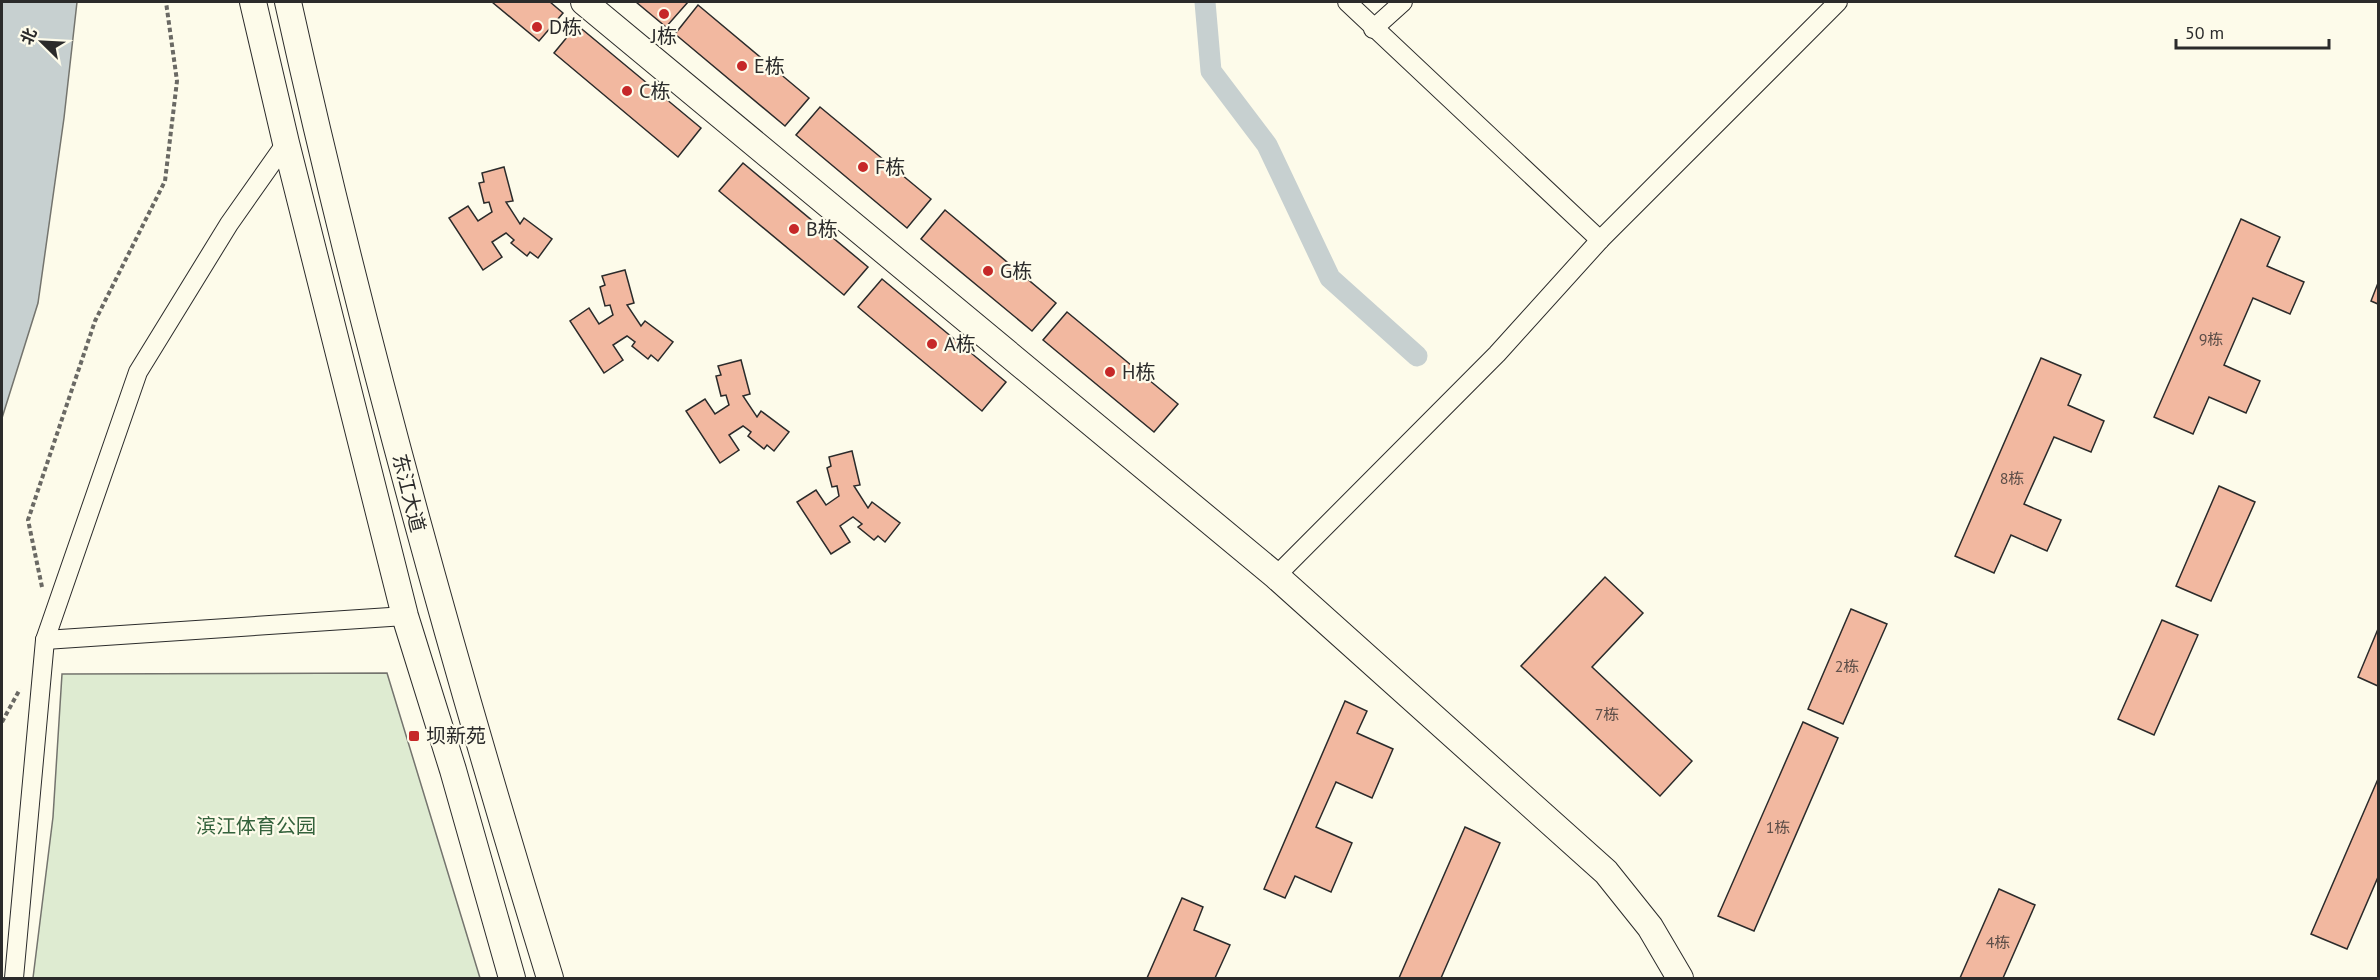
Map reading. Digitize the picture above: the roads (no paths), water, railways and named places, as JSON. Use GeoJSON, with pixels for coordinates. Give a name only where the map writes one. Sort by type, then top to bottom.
{"type":"FeatureCollection","features":[{"type":"Feature","properties":{"kind":"main road","name":"东江大道"},"geometry":{"type":"LineString","coordinates":[[253,2],[286,143],[405,616],[453,770],[512,978]]}},
{"type":"Feature","properties":{"kind":"main road","name":"东江大道"},"geometry":{"type":"LineString","coordinates":[[288,2],[318,135],[423,547],[485,767],[550,978]]}},
{"type":"Feature","properties":{"kind":"main road"},"geometry":{"type":"LineString","coordinates":[[584,2],[1276,576],[1606,872],[1650,927],[1680,978]]}},
{"type":"Feature","properties":{"kind":"street"},"geometry":{"type":"LineString","coordinates":[[1347,2],[1600,240]]}},
{"type":"Feature","properties":{"kind":"street"},"geometry":{"type":"LineString","coordinates":[[1373,28],[1403,2]]}},
{"type":"Feature","properties":{"kind":"street"},"geometry":{"type":"LineString","coordinates":[[1276,576],[1497,354],[1600,240],[1838,2]]}},
{"type":"Feature","properties":{"kind":"street"},"geometry":{"type":"LineString","coordinates":[[14,978],[45,640],[138,372],[229,224],[286,143]]}},
{"type":"Feature","properties":{"kind":"street"},"geometry":{"type":"LineString","coordinates":[[45,640],[405,616]]}},
{"type":"Feature","properties":{"kind":"waterway"},"geometry":{"type":"LineString","coordinates":[[1205,2],[1211,71],[1267,145],[1330,278],[1417,356]]}},
{"type":"Feature","properties":{"kind":"place","name":"J栋"},"geometry":{"type":"Point","coordinates":[664,14]}},
{"type":"Feature","properties":{"kind":"place","name":"D栋"},"geometry":{"type":"Point","coordinates":[537,27]}},
{"type":"Feature","properties":{"kind":"place","name":"E栋"},"geometry":{"type":"Point","coordinates":[742,66]}},
{"type":"Feature","properties":{"kind":"place","name":"C栋"},"geometry":{"type":"Point","coordinates":[627,91]}},
{"type":"Feature","properties":{"kind":"place","name":"F栋"},"geometry":{"type":"Point","coordinates":[863,167]}},
{"type":"Feature","properties":{"kind":"place","name":"B栋"},"geometry":{"type":"Point","coordinates":[794,229]}},
{"type":"Feature","properties":{"kind":"place","name":"G栋"},"geometry":{"type":"Point","coordinates":[988,271]}},
{"type":"Feature","properties":{"kind":"place","name":"A栋"},"geometry":{"type":"Point","coordinates":[932,344]}},
{"type":"Feature","properties":{"kind":"place","name":"H栋"},"geometry":{"type":"Point","coordinates":[1110,372]}},
{"type":"Feature","properties":{"kind":"place","name":"坝新苑"},"geometry":{"type":"Point","coordinates":[414,736]}},
{"type":"Feature","properties":{"kind":"park label","name":"滨江体育公园"},"geometry":{"type":"Point","coordinates":[256,826]}}]}
